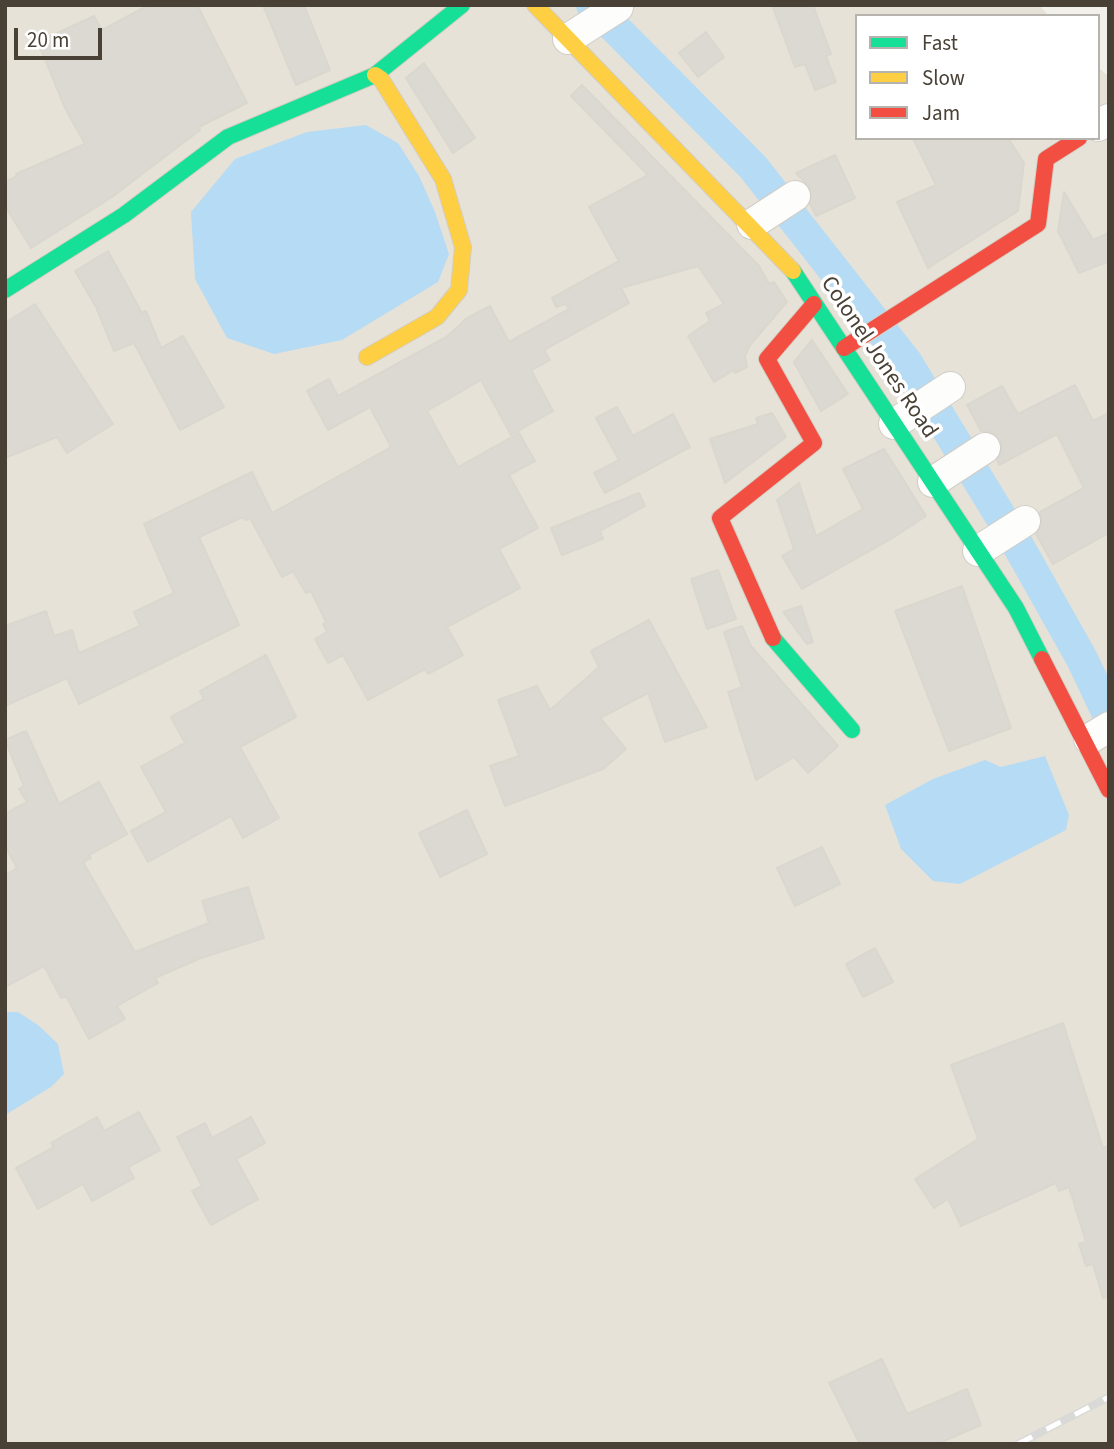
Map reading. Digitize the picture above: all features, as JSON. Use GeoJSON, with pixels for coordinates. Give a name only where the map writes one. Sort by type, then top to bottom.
{"type":"FeatureCollection","features":[{"type":"Feature","properties":{"kind":"street"},"geometry":{"type":"LineString","coordinates":[[5,290],[124,215],[228,137],[374,75],[462,5]]}},
{"type":"Feature","properties":{"kind":"street","name":"Colonel Jones Road"},"geometry":{"type":"LineString","coordinates":[[535,5],[571,37],[789,265],[814,303],[849,344],[937,478],[1094,736],[1109,790]]}},
{"type":"Feature","properties":{"kind":"street"},"geometry":{"type":"LineString","coordinates":[[571,37],[618,8]]}},
{"type":"Feature","properties":{"kind":"street"},"geometry":{"type":"LineString","coordinates":[[367,357],[437,317],[459,290],[463,247],[443,179],[381,79],[374,75]]}},
{"type":"Feature","properties":{"kind":"street"},"geometry":{"type":"LineString","coordinates":[[849,344],[1038,224],[1046,159],[1076,140]]}},
{"type":"Feature","properties":{"kind":"street"},"geometry":{"type":"LineString","coordinates":[[751,224],[795,196]]}},
{"type":"Feature","properties":{"kind":"street"},"geometry":{"type":"LineString","coordinates":[[814,303],[767,359],[814,443],[720,518],[768,632],[852,730]]}},
{"type":"Feature","properties":{"kind":"street"},"geometry":{"type":"LineString","coordinates":[[900,419],[950,387]]}},
{"type":"Feature","properties":{"kind":"street"},"geometry":{"type":"LineString","coordinates":[[937,478],[985,448]]}},
{"type":"Feature","properties":{"kind":"street"},"geometry":{"type":"LineString","coordinates":[[981,549],[1025,521]]}},
{"type":"Feature","properties":{"kind":"shaded area"},"geometry":{"type":"Polygon","coordinates":[[[5,5],[1039,5],[1047,14],[855,14],[855,140],[1100,140],[1100,69],[1109,77],[1109,1444],[5,1444],[5,5]]]}},
{"type":"Feature","properties":{"kind":"water"},"geometry":{"type":"Polygon","coordinates":[[[366,125],[398,143],[419,176],[449,254],[438,282],[342,340],[274,354],[227,338],[195,279],[191,212],[235,159],[307,132],[366,125]]]}},
{"type":"Feature","properties":{"kind":"water"},"geometry":{"type":"Polygon","coordinates":[[[1045,756],[1069,815],[1066,830],[960,884],[933,881],[901,849],[885,805],[933,779],[985,760],[1001,767],[1045,756]]]}},
{"type":"Feature","properties":{"kind":"water"},"geometry":{"type":"Polygon","coordinates":[[[5,1012],[18,1012],[38,1025],[58,1044],[64,1074],[51,1087],[5,1115],[5,1012]]]}},
{"type":"Feature","properties":{"kind":"building"},"geometry":{"type":"Polygon","coordinates":[[[149,5],[197,5],[247,103],[199,127],[200,130],[112,197],[31,248],[5,206],[5,182],[17,176],[16,174],[85,144],[65,108],[38,42],[94,16],[102,30],[149,5]]]}},
{"type":"Feature","properties":{"kind":"building"},"geometry":{"type":"Polygon","coordinates":[[[263,5],[304,5],[330,70],[296,85],[263,5]]]}},
{"type":"Feature","properties":{"kind":"building"},"geometry":{"type":"Polygon","coordinates":[[[772,5],[813,5],[831,54],[826,56],[836,82],[815,90],[805,64],[795,67],[772,5]]]}},
{"type":"Feature","properties":{"kind":"building"},"geometry":{"type":"Polygon","coordinates":[[[706,32],[724,57],[698,77],[679,53],[706,32]]]}},
{"type":"Feature","properties":{"kind":"building"},"geometry":{"type":"Polygon","coordinates":[[[424,63],[475,138],[453,153],[406,78],[424,63]]]}},
{"type":"Feature","properties":{"kind":"building"},"geometry":{"type":"Polygon","coordinates":[[[582,85],[759,266],[769,284],[774,282],[787,302],[750,345],[745,356],[747,367],[735,373],[734,370],[714,382],[688,336],[710,321],[706,313],[724,304],[698,266],[621,288],[629,303],[544,350],[550,360],[531,370],[553,411],[511,435],[481,380],[427,411],[458,467],[519,433],[535,461],[509,475],[538,528],[499,549],[520,588],[447,627],[463,655],[428,674],[425,669],[368,700],[343,655],[328,663],[315,639],[327,632],[323,624],[326,622],[311,591],[306,593],[293,571],[282,577],[250,518],[245,520],[243,517],[199,537],[239,625],[79,704],[67,678],[5,706],[5,626],[46,611],[54,636],[72,630],[79,653],[140,626],[134,612],[174,593],[144,524],[252,472],[272,513],[391,447],[370,407],[328,430],[307,391],[329,379],[338,396],[448,336],[467,318],[490,306],[509,342],[569,309],[566,304],[556,307],[552,298],[619,261],[589,207],[648,175],[571,96],[582,85]]]}},
{"type":"Feature","properties":{"kind":"building"},"geometry":{"type":"Polygon","coordinates":[[[914,140],[1009,140],[1024,163],[1018,211],[928,268],[897,202],[936,185],[914,140]]]}},
{"type":"Feature","properties":{"kind":"building"},"geometry":{"type":"Polygon","coordinates":[[[835,155],[855,198],[816,216],[810,204],[810,187],[796,173],[835,155]]]}},
{"type":"Feature","properties":{"kind":"building"},"geometry":{"type":"Polygon","coordinates":[[[1064,192],[1093,240],[1109,233],[1109,261],[1079,273],[1058,231],[1064,192]]]}},
{"type":"Feature","properties":{"kind":"building"},"geometry":{"type":"Polygon","coordinates":[[[108,251],[142,313],[146,311],[161,348],[183,336],[224,407],[180,430],[134,343],[114,351],[96,307],[75,271],[108,251]]]}},
{"type":"Feature","properties":{"kind":"building"},"geometry":{"type":"Polygon","coordinates":[[[35,304],[113,424],[67,453],[57,437],[5,458],[5,323],[35,304]]]}},
{"type":"Feature","properties":{"kind":"building"},"geometry":{"type":"Polygon","coordinates":[[[812,340],[848,394],[821,411],[794,362],[812,340]]]}},
{"type":"Feature","properties":{"kind":"building"},"geometry":{"type":"Polygon","coordinates":[[[1075,385],[1093,421],[1109,413],[1109,538],[1107,534],[1053,564],[1036,534],[1042,521],[1040,512],[1084,488],[1057,434],[999,465],[997,460],[1002,448],[1000,439],[992,432],[981,431],[967,405],[1002,386],[1018,414],[1075,385]]]}},
{"type":"Feature","properties":{"kind":"building"},"geometry":{"type":"Polygon","coordinates":[[[617,407],[633,436],[673,414],[690,447],[605,493],[594,473],[619,460],[596,418],[617,407]]]}},
{"type":"Feature","properties":{"kind":"building"},"geometry":{"type":"Polygon","coordinates":[[[772,413],[786,437],[725,483],[710,439],[758,424],[756,418],[772,413]]]}},
{"type":"Feature","properties":{"kind":"building"},"geometry":{"type":"Polygon","coordinates":[[[884,449],[926,516],[802,589],[782,556],[794,549],[777,500],[799,483],[816,536],[863,509],[843,469],[884,449]]]}},
{"type":"Feature","properties":{"kind":"building"},"geometry":{"type":"Polygon","coordinates":[[[639,493],[645,506],[600,531],[603,539],[562,555],[551,528],[639,493]]]}},
{"type":"Feature","properties":{"kind":"building"},"geometry":{"type":"Polygon","coordinates":[[[718,570],[736,619],[707,629],[691,579],[718,570]]]}},
{"type":"Feature","properties":{"kind":"building"},"geometry":{"type":"Polygon","coordinates":[[[962,586],[1011,728],[949,751],[895,611],[962,586]]]}},
{"type":"Feature","properties":{"kind":"building"},"geometry":{"type":"Polygon","coordinates":[[[801,606],[813,642],[807,644],[783,612],[801,606]]]}},
{"type":"Feature","properties":{"kind":"building"},"geometry":{"type":"Polygon","coordinates":[[[649,620],[707,727],[665,742],[648,693],[600,718],[626,749],[603,769],[505,806],[490,766],[519,756],[498,700],[537,686],[550,710],[599,667],[591,651],[649,620]]]}},
{"type":"Feature","properties":{"kind":"building"},"geometry":{"type":"Polygon","coordinates":[[[742,626],[751,646],[838,746],[808,773],[794,757],[756,780],[728,692],[742,687],[724,632],[742,626]]]}},
{"type":"Feature","properties":{"kind":"building"},"geometry":{"type":"Polygon","coordinates":[[[266,655],[296,717],[240,747],[279,818],[243,838],[231,816],[148,862],[131,831],[166,812],[141,767],[185,743],[171,717],[204,699],[200,691],[266,655]]]}},
{"type":"Feature","properties":{"kind":"building"},"geometry":{"type":"Polygon","coordinates":[[[26,731],[59,804],[99,782],[127,834],[89,855],[91,858],[83,862],[135,952],[209,923],[202,901],[248,887],[264,938],[201,958],[155,978],[158,983],[117,1006],[125,1019],[89,1039],[66,996],[61,998],[44,966],[5,987],[5,875],[17,868],[5,846],[5,814],[27,802],[19,789],[24,786],[5,740],[26,731]]]}},
{"type":"Feature","properties":{"kind":"building"},"geometry":{"type":"Polygon","coordinates":[[[467,810],[487,854],[440,877],[419,833],[467,810]]]}},
{"type":"Feature","properties":{"kind":"building"},"geometry":{"type":"Polygon","coordinates":[[[822,847],[840,884],[795,906],[777,868],[822,847]]]}},
{"type":"Feature","properties":{"kind":"building"},"geometry":{"type":"Polygon","coordinates":[[[875,948],[893,982],[863,997],[846,964],[875,948]]]}},
{"type":"Feature","properties":{"kind":"building"},"geometry":{"type":"Polygon","coordinates":[[[1063,1023],[1103,1148],[1109,1146],[1109,1297],[1103,1298],[1093,1264],[1086,1266],[1079,1244],[1086,1242],[1069,1187],[1059,1191],[1056,1183],[961,1226],[948,1199],[934,1208],[915,1179],[978,1139],[951,1065],[1063,1023]]]}},
{"type":"Feature","properties":{"kind":"building"},"geometry":{"type":"Polygon","coordinates":[[[139,1112],[160,1150],[128,1167],[134,1178],[92,1201],[83,1184],[38,1209],[16,1168],[54,1147],[51,1143],[97,1117],[104,1131],[139,1112]]]}},
{"type":"Feature","properties":{"kind":"building"},"geometry":{"type":"Polygon","coordinates":[[[251,1117],[265,1143],[236,1159],[258,1199],[211,1225],[192,1191],[202,1186],[177,1137],[205,1123],[212,1138],[251,1117]]]}},
{"type":"Feature","properties":{"kind":"building"},"geometry":{"type":"Polygon","coordinates":[[[882,1359],[907,1414],[967,1389],[981,1425],[937,1444],[860,1444],[829,1383],[882,1359]]]}},
{"type":"Feature","properties":{"kind":"waterway"},"geometry":{"type":"LineString","coordinates":[[592,5],[753,167],[907,363],[1015,540],[1082,659],[1109,716]]}},
{"type":"Feature","properties":{"kind":"railway"},"geometry":{"type":"LineString","coordinates":[[1018,1444],[1109,1397]]}},
{"type":"Feature","properties":{"kind":"traffic: fast"},"geometry":{"type":"LineString","coordinates":[[5,290],[124,215],[228,137],[375,75],[462,5]]}},
{"type":"Feature","properties":{"kind":"traffic: fast"},"geometry":{"type":"LineString","coordinates":[[793,271],[1016,608],[1042,659]]}},
{"type":"Feature","properties":{"kind":"traffic: fast"},"geometry":{"type":"LineString","coordinates":[[773,638],[852,730]]}},
{"type":"Feature","properties":{"kind":"traffic: slow"},"geometry":{"type":"LineString","coordinates":[[535,5],[793,271]]}},
{"type":"Feature","properties":{"kind":"traffic: slow"},"geometry":{"type":"LineString","coordinates":[[367,357],[437,317],[459,290],[463,247],[443,179],[381,79],[375,75]]}},
{"type":"Feature","properties":{"kind":"traffic: jam"},"geometry":{"type":"LineString","coordinates":[[844,348],[1038,224],[1046,159],[1076,140]]}},
{"type":"Feature","properties":{"kind":"traffic: jam"},"geometry":{"type":"LineString","coordinates":[[773,638],[720,518],[814,443],[767,359],[814,304]]}},
{"type":"Feature","properties":{"kind":"traffic: jam"},"geometry":{"type":"LineString","coordinates":[[1042,659],[1109,790]]}}]}
